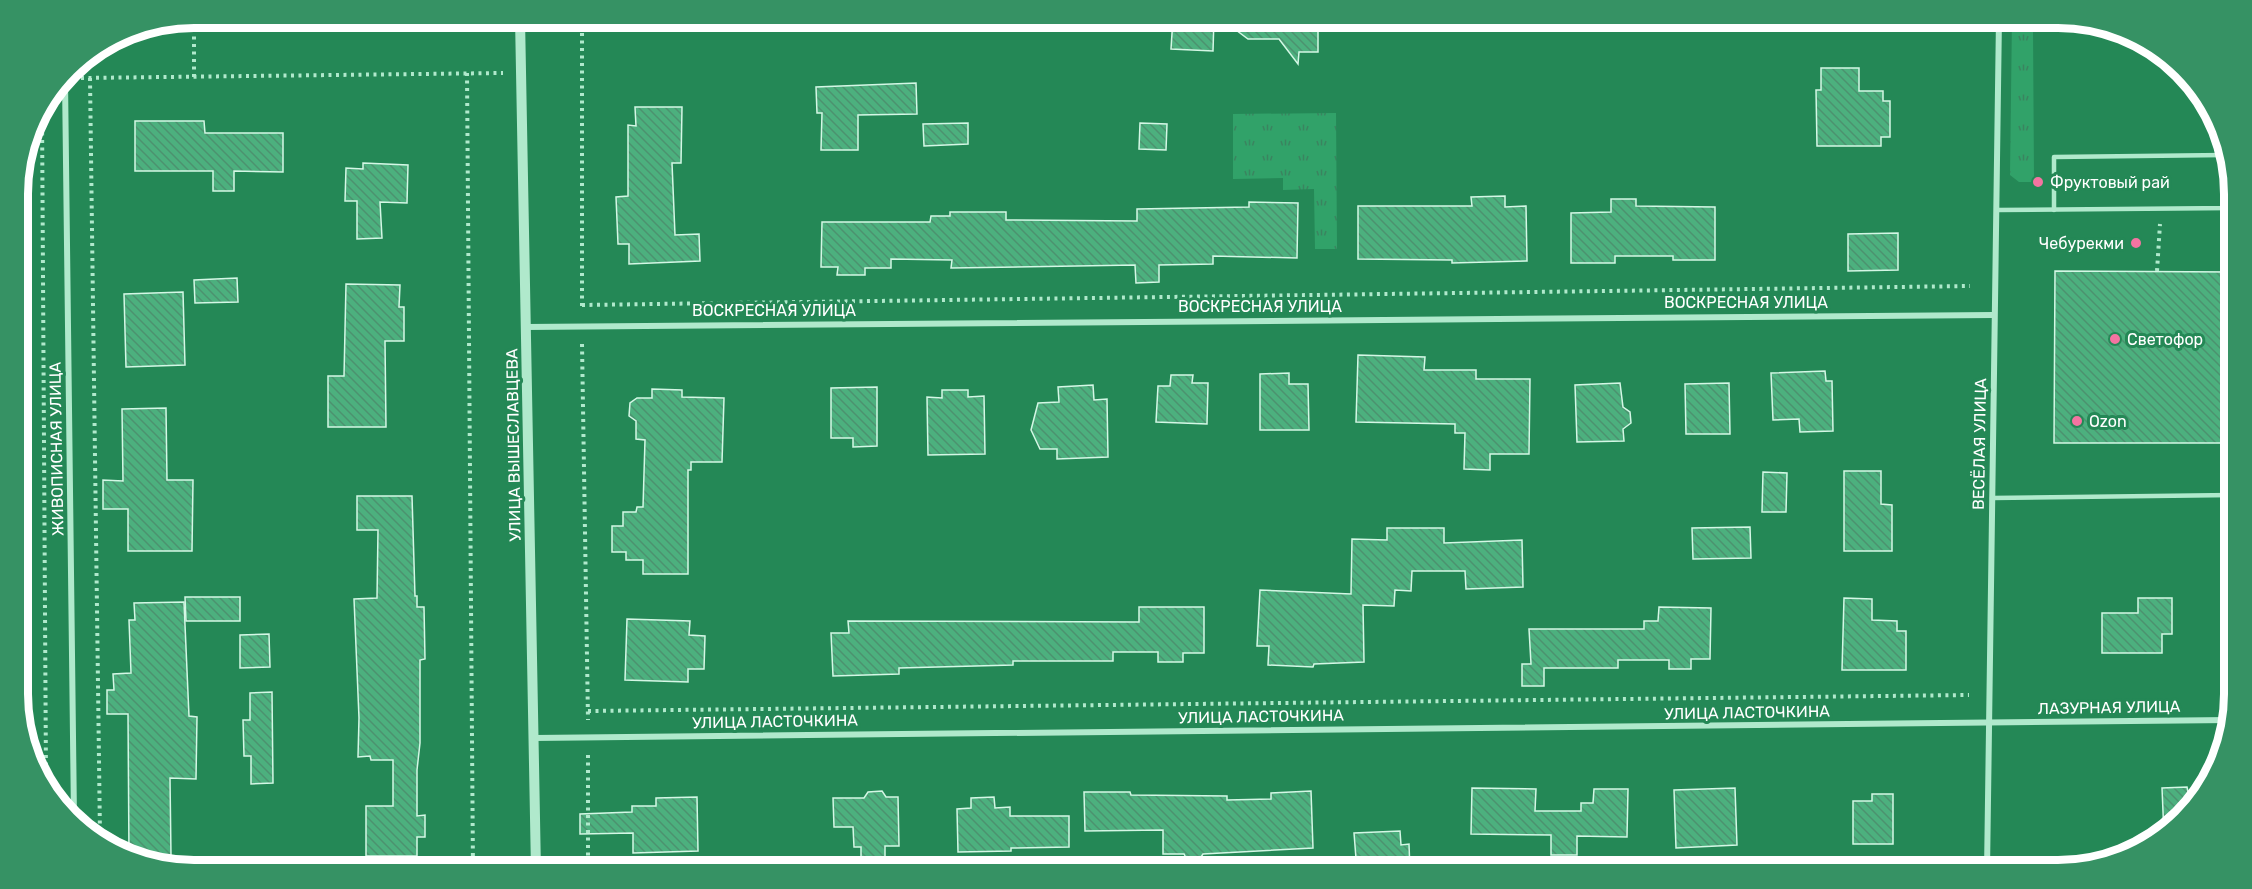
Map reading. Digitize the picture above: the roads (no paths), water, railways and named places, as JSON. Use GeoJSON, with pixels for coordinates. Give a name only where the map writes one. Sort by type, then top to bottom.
{"type":"FeatureCollection","features":[{"type":"Feature","properties":{"kind":"street","name":"ВЕСЁЛАЯ УЛИЦА"},"geometry":{"type":"LineString","coordinates":[[1987,860],[1999,28]]}},
{"type":"Feature","properties":{"kind":"street","name":"УЛИЦА ВЫШЕСЛАВЦЕВА"},"geometry":{"type":"LineString","coordinates":[[520,29],[536,860]]}},
{"type":"Feature","properties":{"kind":"street","name":"ЖИВОПИСНАЯ УЛИЦА"},"geometry":{"type":"LineString","coordinates":[[64,92],[74,808]]}},
{"type":"Feature","properties":{"kind":"street","name":"ВОСКРЕСНАЯ УЛИЦА"},"geometry":{"type":"LineString","coordinates":[[526,327],[1994,315]]}},
{"type":"Feature","properties":{"kind":"street","name":"ЛАЗУРНАЯ УЛИЦА"},"geometry":{"type":"LineString","coordinates":[[1989,722],[2221,720]]}},
{"type":"Feature","properties":{"kind":"street","name":"УЛИЦА ЛАСТОЧКИНА"},"geometry":{"type":"LineString","coordinates":[[534,738],[1989,722]]}},
{"type":"Feature","properties":{"kind":"lane"},"geometry":{"type":"LineString","coordinates":[[2054,210],[2054,157],[2219,155]]}},
{"type":"Feature","properties":{"kind":"lane"},"geometry":{"type":"LineString","coordinates":[[1997,210],[2224,208]]}},
{"type":"Feature","properties":{"kind":"lane"},"geometry":{"type":"LineString","coordinates":[[1992,498],[2224,495]]}},
{"type":"Feature","properties":{"kind":"place","name":"Фруктовый рай"},"geometry":{"type":"Point","coordinates":[2038,182]}},
{"type":"Feature","properties":{"kind":"place","name":"Чебурекми"},"geometry":{"type":"Point","coordinates":[2136,243]}},
{"type":"Feature","properties":{"kind":"place","name":"Светофор"},"geometry":{"type":"Point","coordinates":[2115,339]}},
{"type":"Feature","properties":{"kind":"place","name":"Ozon"},"geometry":{"type":"Point","coordinates":[2077,421]}}]}
